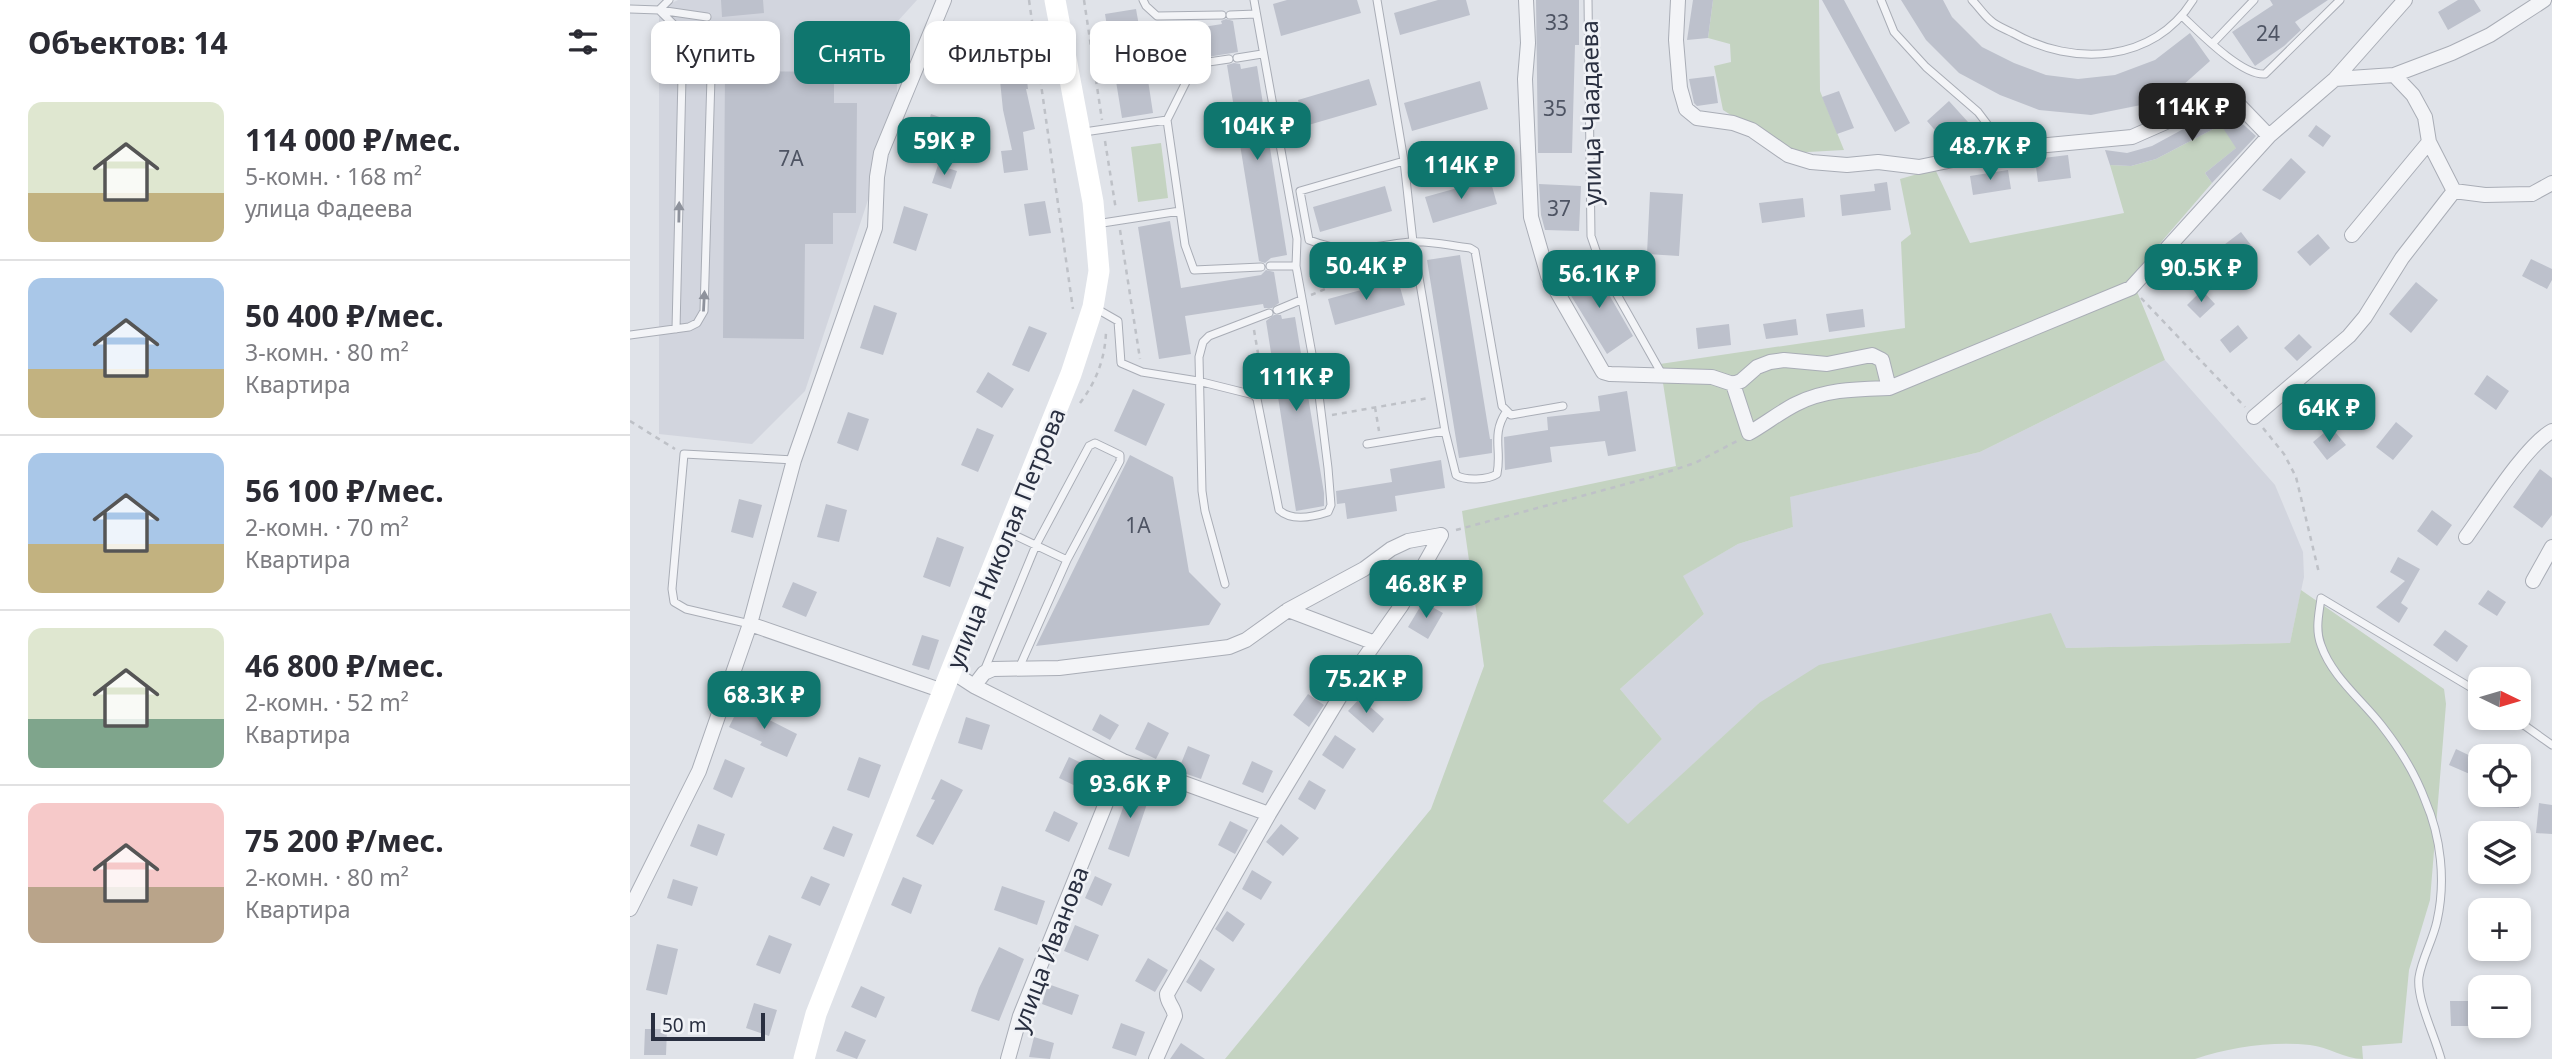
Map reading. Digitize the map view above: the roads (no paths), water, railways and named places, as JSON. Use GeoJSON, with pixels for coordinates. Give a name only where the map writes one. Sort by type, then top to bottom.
{"type":"FeatureCollection","features":[{"type":"Feature","properties":{"kind":"main road","name":"улица Николая Петрова"},"geometry":{"type":"LineString","coordinates":[[804,1059],[816,1014],[1060,399],[1091,310],[1099,271],[1096,224],[1055,0]]}},
{"type":"Feature","properties":{"kind":"street"},"geometry":{"type":"LineString","coordinates":[[630,909],[699,771],[750,624],[794,460],[875,228],[881,153],[944,0]]}},
{"type":"Feature","properties":{"kind":"street"},"geometry":{"type":"LineString","coordinates":[[1526,0],[1528,43],[1525,79],[1531,218],[1548,276],[1603,372],[1712,377],[1733,384],[1741,382],[1756,367],[1770,362],[1784,360],[1826,364],[1872,355],[1882,360],[1889,388]]}},
{"type":"Feature","properties":{"kind":"street"},"geometry":{"type":"LineString","coordinates":[[1678,0],[1676,40],[1686,109],[1698,118],[1733,123],[1752,130],[1788,155],[1825,164],[1878,162],[1919,166],[2006,149],[2132,137],[2225,96],[2240,106],[2269,136]]}},
{"type":"Feature","properties":{"kind":"street"},"geometry":{"type":"LineString","coordinates":[[1733,384],[1749,433],[1796,404],[1813,397],[1852,389],[1889,388],[2131,288],[2269,136],[2335,79],[2405,0]]}},
{"type":"Feature","properties":{"kind":"street"},"geometry":{"type":"LineString","coordinates":[[2335,79],[2394,75],[2490,35],[2544,0]]}},
{"type":"Feature","properties":{"kind":"street"},"geometry":{"type":"LineString","coordinates":[[2394,75],[2413,95],[2425,117],[2429,142],[2454,191]]}},
{"type":"Feature","properties":{"kind":"street"},"geometry":{"type":"LineString","coordinates":[[2352,235],[2429,142]]}},
{"type":"Feature","properties":{"kind":"street"},"geometry":{"type":"LineString","coordinates":[[2454,191],[2485,195],[2532,194],[2552,183]]}},
{"type":"Feature","properties":{"kind":"street"},"geometry":{"type":"LineString","coordinates":[[2254,417],[2349,336],[2365,317],[2402,258],[2454,191]]}},
{"type":"Feature","properties":{"kind":"street"},"geometry":{"type":"LineString","coordinates":[[2466,537],[2528,454],[2542,437],[2552,431]]}},
{"type":"Feature","properties":{"kind":"street"},"geometry":{"type":"LineString","coordinates":[[974,686],[984,673],[993,669],[1059,668],[1229,647],[1246,640],[1288,610],[1364,569],[1400,545],[1417,539],[1441,536],[1401,606],[1375,643],[1269,814],[1167,994],[1175,1016],[1156,1059]]}},
{"type":"Feature","properties":{"kind":"street"},"geometry":{"type":"LineString","coordinates":[[2533,581],[2552,547]]}},
{"type":"Feature","properties":{"kind":"street"},"geometry":{"type":"LineString","coordinates":[[1288,610],[1375,643]]}},
{"type":"Feature","properties":{"kind":"street"},"geometry":{"type":"LineString","coordinates":[[750,624],[947,681],[974,686],[1123,761],[1269,814]]}},
{"type":"Feature","properties":{"kind":"street","name":"улица Иванова"},"geometry":{"type":"LineString","coordinates":[[1008,1059],[1020,1016],[1123,761]]}},
{"type":"Feature","properties":{"kind":"lane"},"geometry":{"type":"LineString","coordinates":[[659,10],[669,0]]}},
{"type":"Feature","properties":{"kind":"lane"},"geometry":{"type":"LineString","coordinates":[[1143,0],[1157,16],[1256,14]]}},
{"type":"Feature","properties":{"kind":"lane"},"geometry":{"type":"LineString","coordinates":[[1091,310],[1118,321],[1121,363],[1142,372],[1248,393],[1257,399],[1279,510],[1285,516],[1294,517],[1328,512],[1331,505],[1323,427],[1296,266],[1297,239],[1254,0]]}},
{"type":"Feature","properties":{"kind":"lane"},"geometry":{"type":"LineString","coordinates":[[1377,0],[1404,161],[1413,242],[1445,430],[1456,475],[1461,478],[1492,477],[1497,474],[1499,467],[1496,433],[1506,412]]}},
{"type":"Feature","properties":{"kind":"lane","name":"улица Чаадаева"},"geometry":{"type":"LineString","coordinates":[[1588,0],[1591,236],[1602,268],[1663,376]]}},
{"type":"Feature","properties":{"kind":"lane"},"geometry":{"type":"LineString","coordinates":[[1881,0],[1894,32],[1926,67],[1978,112],[2006,149]]}},
{"type":"Feature","properties":{"kind":"lane"},"geometry":{"type":"LineString","coordinates":[[1972,0],[1991,21],[2020,37],[2051,51],[2083,55],[2117,53],[2148,42],[2183,17],[2193,0]]}},
{"type":"Feature","properties":{"kind":"lane"},"geometry":{"type":"LineString","coordinates":[[2213,44],[2254,0]]}},
{"type":"Feature","properties":{"kind":"lane"},"geometry":{"type":"LineString","coordinates":[[2183,17],[2213,44],[2251,72],[2265,74],[2340,0]]}},
{"type":"Feature","properties":{"kind":"lane"},"geometry":{"type":"LineString","coordinates":[[630,9],[707,17]]}},
{"type":"Feature","properties":{"kind":"lane"},"geometry":{"type":"LineString","coordinates":[[659,10],[670,21]]}},
{"type":"Feature","properties":{"kind":"lane"},"geometry":{"type":"LineString","coordinates":[[1262,54],[1195,64],[1167,120],[1180,211],[1189,260],[1194,270],[1296,266]]}},
{"type":"Feature","properties":{"kind":"lane"},"geometry":{"type":"LineString","coordinates":[[676,329],[682,84]]}},
{"type":"Feature","properties":{"kind":"lane"},"geometry":{"type":"LineString","coordinates":[[630,335],[689,327],[697,323],[704,311],[711,84]]}},
{"type":"Feature","properties":{"kind":"lane"},"geometry":{"type":"LineString","coordinates":[[1080,133],[1167,120]]}},
{"type":"Feature","properties":{"kind":"lane"},"geometry":{"type":"LineString","coordinates":[[1404,161],[1300,191],[1309,240],[1340,250],[1358,251],[1413,242],[1470,248],[1475,251],[1502,406],[1511,415],[1563,406]]}},
{"type":"Feature","properties":{"kind":"lane"},"geometry":{"type":"LineString","coordinates":[[1096,224],[1180,211]]}},
{"type":"Feature","properties":{"kind":"lane"},"geometry":{"type":"LineString","coordinates":[[1225,584],[1202,491],[1198,381],[1203,342],[1209,336],[1301,300]]}},
{"type":"Feature","properties":{"kind":"lane"},"geometry":{"type":"LineString","coordinates":[[1367,444],[1445,430]]}},
{"type":"Feature","properties":{"kind":"lane"},"geometry":{"type":"LineString","coordinates":[[984,673],[1036,545],[1089,446],[1095,443],[1120,455],[1120,461],[1067,561],[1018,668]]}},
{"type":"Feature","properties":{"kind":"lane"},"geometry":{"type":"LineString","coordinates":[[750,624],[686,609],[674,602],[672,589],[684,454],[794,460]]}},
{"type":"Feature","properties":{"kind":"lane"},"geometry":{"type":"LineString","coordinates":[[1007,531],[1067,561]]}},
{"type":"Feature","properties":{"kind":"lane"},"geometry":{"type":"LineString","coordinates":[[2441,1059],[2420,999],[2419,978],[2437,922],[2442,892],[2441,861],[2436,834],[2409,763],[2383,726],[2333,669],[2321,645],[2317,625],[2321,598],[2468,686]]}},
{"type":"Feature","properties":{"kind":"lane"},"geometry":{"type":"LineString","coordinates":[[2531,730],[2552,745]]}}]}
